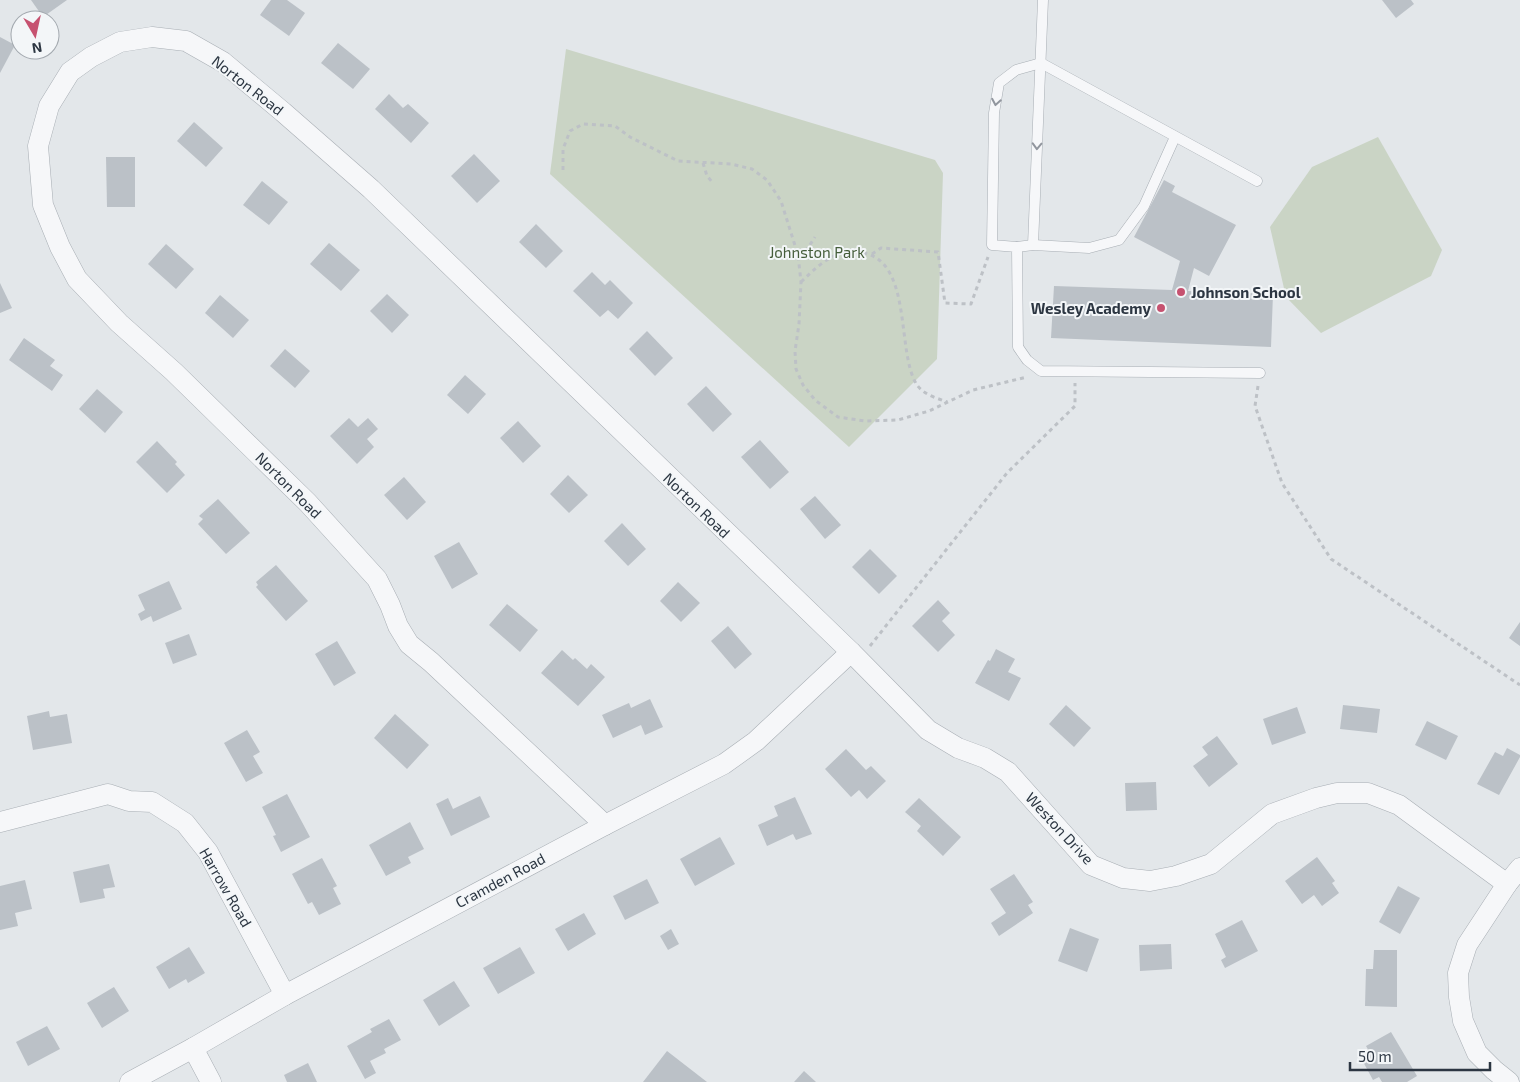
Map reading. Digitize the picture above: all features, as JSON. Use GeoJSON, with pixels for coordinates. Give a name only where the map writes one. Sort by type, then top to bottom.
{"type":"FeatureCollection","features":[{"type":"Feature","properties":{"kind":"street","name":"Norton Road"},"geometry":{"type":"LineString","coordinates":[[605,825],[432,662],[409,644],[398,626],[377,580],[308,503],[174,372],[119,323],[77,279],[60,247],[43,205],[38,146],[49,106],[70,72],[91,57],[120,42],[152,38],[186,41],[223,62],[371,189],[855,656]]}},
{"type":"Feature","properties":{"kind":"street","name":"Cramden Road"},"geometry":{"type":"LineString","coordinates":[[130,1082],[285,995],[724,764],[756,741],[855,656]]}},
{"type":"Feature","properties":{"kind":"street","name":"Weston Drive"},"geometry":{"type":"LineString","coordinates":[[855,656],[928,730],[958,748],[985,758],[1008,772],[1091,865],[1123,878],[1150,881],[1176,876],[1211,864],[1272,814],[1316,798],[1337,793],[1360,793],[1399,805],[1507,884]]}},
{"type":"Feature","properties":{"kind":"street","name":"Harrow Road"},"geometry":{"type":"LineString","coordinates":[[0,822],[108,794],[128,801],[152,802],[185,824],[208,852],[285,995]]}},
{"type":"Feature","properties":{"kind":"street"},"geometry":{"type":"LineString","coordinates":[[1509,1082],[1477,1053],[1462,1021],[1458,973],[1467,945],[1507,884],[1520,868]]}},
{"type":"Feature","properties":{"kind":"street"},"geometry":{"type":"LineString","coordinates":[[193,1048],[211,1082]]}},
{"type":"Feature","properties":{"kind":"lane"},"geometry":{"type":"LineString","coordinates":[[1033,245],[1043,0]]}},
{"type":"Feature","properties":{"kind":"lane"},"geometry":{"type":"LineString","coordinates":[[1175,137],[1144,206],[1119,240],[1089,248],[1033,245],[1017,247],[992,244],[994,113],[1000,83],[1016,70],[1041,63],[1257,182]]}},
{"type":"Feature","properties":{"kind":"lane"},"geometry":{"type":"LineString","coordinates":[[1017,247],[1018,347],[1027,360],[1041,371],[1260,373]]}},
{"type":"Feature","properties":{"kind":"path"},"geometry":{"type":"LineString","coordinates":[[562,170],[563,148],[570,131],[583,124],[615,126],[630,137],[678,161],[731,164],[752,169],[767,180],[781,201],[798,255],[801,282],[799,324],[795,351],[796,369],[803,386],[815,400],[838,417],[865,421],[898,420],[929,411],[973,390],[1033,376],[1041,371]]}},
{"type":"Feature","properties":{"kind":"path"},"geometry":{"type":"LineString","coordinates":[[703,163],[707,176],[713,183]]}},
{"type":"Feature","properties":{"kind":"path"},"geometry":{"type":"LineString","coordinates":[[798,255],[808,248],[816,238]]}},
{"type":"Feature","properties":{"kind":"path"},"geometry":{"type":"LineString","coordinates":[[872,254],[881,248],[938,252],[945,303],[971,304],[992,244]]}},
{"type":"Feature","properties":{"kind":"path"},"geometry":{"type":"LineString","coordinates":[[801,282],[821,262],[837,254],[854,251],[872,254],[885,265],[895,285],[900,300],[910,370],[918,386],[927,394],[948,402]]}},
{"type":"Feature","properties":{"kind":"path"},"geometry":{"type":"LineString","coordinates":[[855,656],[1007,473],[1075,406],[1076,372]]}},
{"type":"Feature","properties":{"kind":"path"},"geometry":{"type":"LineString","coordinates":[[1260,373],[1255,406],[1282,483],[1331,559],[1520,686]]}},
{"type":"Feature","properties":{"kind":"green space","name":"Johnston Park"},"geometry":{"type":"Polygon","coordinates":[[[566,49],[935,160],[943,173],[937,359],[849,447],[550,174],[566,49]]]}},
{"type":"Feature","properties":{"kind":"green space"},"geometry":{"type":"Polygon","coordinates":[[[1378,137],[1442,250],[1431,276],[1321,333],[1286,297],[1270,227],[1312,167],[1378,137]]]}},
{"type":"Feature","properties":{"kind":"building"},"geometry":{"type":"Polygon","coordinates":[[[31,0],[67,0],[53,10],[38,10],[31,0]]]}},
{"type":"Feature","properties":{"kind":"building"},"geometry":{"type":"Polygon","coordinates":[[[271,0],[287,0],[305,13],[289,36],[260,15],[271,0]]]}},
{"type":"Feature","properties":{"kind":"building"},"geometry":{"type":"Polygon","coordinates":[[[1382,0],[1411,0],[1414,4],[1396,18],[1382,0]]]}},
{"type":"Feature","properties":{"kind":"building"},"geometry":{"type":"Polygon","coordinates":[[[0,37],[10,42],[10,54],[0,73],[0,37]]]}},
{"type":"Feature","properties":{"kind":"building"},"geometry":{"type":"Polygon","coordinates":[[[338,43],[370,69],[353,89],[321,63],[338,43]]]}},
{"type":"Feature","properties":{"kind":"building"},"geometry":{"type":"Polygon","coordinates":[[[389,94],[403,108],[408,104],[429,123],[411,143],[375,109],[389,94]]]}},
{"type":"Feature","properties":{"kind":"building"},"geometry":{"type":"Polygon","coordinates":[[[194,122],[223,148],[206,167],[177,141],[194,122]]]}},
{"type":"Feature","properties":{"kind":"building"},"geometry":{"type":"Polygon","coordinates":[[[474,154],[500,181],[477,203],[451,176],[474,154]]]}},
{"type":"Feature","properties":{"kind":"building"},"geometry":{"type":"Polygon","coordinates":[[[106,157],[135,157],[135,207],[107,207],[106,157]]]}},
{"type":"Feature","properties":{"kind":"building"},"geometry":{"type":"Polygon","coordinates":[[[1164,180],[1175,186],[1172,192],[1236,225],[1209,276],[1194,268],[1188,291],[1273,294],[1271,347],[1051,338],[1054,286],[1172,290],[1180,261],[1134,237],[1164,180]]]}},
{"type":"Feature","properties":{"kind":"building"},"geometry":{"type":"Polygon","coordinates":[[[262,181],[288,202],[269,225],[243,205],[262,181]]]}},
{"type":"Feature","properties":{"kind":"building"},"geometry":{"type":"Polygon","coordinates":[[[536,224],[563,251],[546,268],[519,242],[536,224]]]}},
{"type":"Feature","properties":{"kind":"building"},"geometry":{"type":"Polygon","coordinates":[[[329,243],[360,270],[341,291],[310,264],[329,243]]]}},
{"type":"Feature","properties":{"kind":"building"},"geometry":{"type":"Polygon","coordinates":[[[166,244],[194,269],[176,289],[148,264],[166,244]]]}},
{"type":"Feature","properties":{"kind":"building"},"geometry":{"type":"Polygon","coordinates":[[[592,272],[605,285],[610,280],[633,303],[618,319],[608,310],[600,317],[573,291],[592,272]]]}},
{"type":"Feature","properties":{"kind":"building"},"geometry":{"type":"Polygon","coordinates":[[[0,283],[12,308],[0,313],[0,283]]]}},
{"type":"Feature","properties":{"kind":"building"},"geometry":{"type":"Polygon","coordinates":[[[387,294],[409,315],[392,333],[370,311],[387,294]]]}},
{"type":"Feature","properties":{"kind":"building"},"geometry":{"type":"Polygon","coordinates":[[[220,295],[249,320],[233,338],[205,313],[220,295]]]}},
{"type":"Feature","properties":{"kind":"building"},"geometry":{"type":"Polygon","coordinates":[[[647,331],[673,358],[655,376],[629,349],[647,331]]]}},
{"type":"Feature","properties":{"kind":"building"},"geometry":{"type":"Polygon","coordinates":[[[24,338],[55,360],[50,366],[63,375],[52,391],[9,360],[24,338]]]}},
{"type":"Feature","properties":{"kind":"building"},"geometry":{"type":"Polygon","coordinates":[[[285,349],[310,371],[295,388],[270,366],[285,349]]]}},
{"type":"Feature","properties":{"kind":"building"},"geometry":{"type":"Polygon","coordinates":[[[465,375],[486,394],[468,414],[447,395],[465,375]]]}},
{"type":"Feature","properties":{"kind":"building"},"geometry":{"type":"Polygon","coordinates":[[[706,386],[732,414],[713,432],[687,404],[706,386]]]}},
{"type":"Feature","properties":{"kind":"building"},"geometry":{"type":"Polygon","coordinates":[[[97,389],[123,412],[105,433],[79,409],[97,389]]]}},
{"type":"Feature","properties":{"kind":"building"},"geometry":{"type":"Polygon","coordinates":[[[349,418],[358,427],[368,418],[378,429],[367,439],[374,447],[357,464],[330,436],[349,418]]]}},
{"type":"Feature","properties":{"kind":"building"},"geometry":{"type":"Polygon","coordinates":[[[518,421],[541,446],[523,463],[500,438],[518,421]]]}},
{"type":"Feature","properties":{"kind":"building"},"geometry":{"type":"Polygon","coordinates":[[[760,440],[789,472],[770,489],[741,457],[760,440]]]}},
{"type":"Feature","properties":{"kind":"building"},"geometry":{"type":"Polygon","coordinates":[[[157,441],[177,462],[175,464],[185,475],[167,493],[136,462],[157,441]]]}},
{"type":"Feature","properties":{"kind":"building"},"geometry":{"type":"Polygon","coordinates":[[[568,475],[588,495],[569,513],[550,494],[568,475]]]}},
{"type":"Feature","properties":{"kind":"building"},"geometry":{"type":"Polygon","coordinates":[[[404,477],[426,502],[407,520],[384,495],[404,477]]]}},
{"type":"Feature","properties":{"kind":"building"},"geometry":{"type":"Polygon","coordinates":[[[815,496],[841,525],[825,539],[800,509],[815,496]]]}},
{"type":"Feature","properties":{"kind":"building"},"geometry":{"type":"Polygon","coordinates":[[[218,499],[250,533],[226,554],[198,524],[203,519],[199,516],[218,499]]]}},
{"type":"Feature","properties":{"kind":"building"},"geometry":{"type":"Polygon","coordinates":[[[622,523],[646,549],[628,566],[604,541],[622,523]]]}},
{"type":"Feature","properties":{"kind":"building"},"geometry":{"type":"Polygon","coordinates":[[[459,542],[478,574],[452,589],[434,556],[459,542]]]}},
{"type":"Feature","properties":{"kind":"building"},"geometry":{"type":"Polygon","coordinates":[[[870,549],[897,576],[879,594],[852,567],[870,549]]]}},
{"type":"Feature","properties":{"kind":"building"},"geometry":{"type":"Polygon","coordinates":[[[276,565],[308,601],[286,621],[256,587],[258,585],[256,582],[276,565]]]}},
{"type":"Feature","properties":{"kind":"building"},"geometry":{"type":"Polygon","coordinates":[[[169,581],[182,609],[153,622],[151,616],[141,621],[138,614],[145,610],[138,595],[169,581]]]}},
{"type":"Feature","properties":{"kind":"building"},"geometry":{"type":"Polygon","coordinates":[[[678,582],[700,603],[681,622],[660,601],[678,582]]]}},
{"type":"Feature","properties":{"kind":"building"},"geometry":{"type":"Polygon","coordinates":[[[938,600],[950,613],[942,621],[955,635],[938,652],[912,626],[938,600]]]}},
{"type":"Feature","properties":{"kind":"building"},"geometry":{"type":"Polygon","coordinates":[[[507,604],[538,630],[520,652],[489,625],[507,604]]]}},
{"type":"Feature","properties":{"kind":"building"},"geometry":{"type":"Polygon","coordinates":[[[1520,622],[1520,646],[1509,638],[1520,622]]]}},
{"type":"Feature","properties":{"kind":"building"},"geometry":{"type":"Polygon","coordinates":[[[728,626],[752,654],[735,669],[711,641],[728,626]]]}},
{"type":"Feature","properties":{"kind":"building"},"geometry":{"type":"Polygon","coordinates":[[[189,634],[197,655],[173,664],[165,643],[189,634]]]}},
{"type":"Feature","properties":{"kind":"building"},"geometry":{"type":"Polygon","coordinates":[[[337,641],[356,673],[334,686],[315,654],[337,641]]]}},
{"type":"Feature","properties":{"kind":"building"},"geometry":{"type":"Polygon","coordinates":[[[996,649],[1015,659],[1008,672],[1021,678],[1009,701],[975,683],[996,649]]]}},
{"type":"Feature","properties":{"kind":"building"},"geometry":{"type":"Polygon","coordinates":[[[562,650],[587,669],[591,664],[605,677],[578,706],[541,673],[562,650]]]}},
{"type":"Feature","properties":{"kind":"building"},"geometry":{"type":"Polygon","coordinates":[[[650,699],[663,727],[645,735],[641,725],[613,738],[602,715],[629,703],[631,708],[650,699]]]}},
{"type":"Feature","properties":{"kind":"building"},"geometry":{"type":"Polygon","coordinates":[[[1066,705],[1091,728],[1074,747],[1049,724],[1066,705]]]}},
{"type":"Feature","properties":{"kind":"building"},"geometry":{"type":"Polygon","coordinates":[[[1343,705],[1380,709],[1377,733],[1340,729],[1343,705]]]}},
{"type":"Feature","properties":{"kind":"building"},"geometry":{"type":"Polygon","coordinates":[[[1297,707],[1306,733],[1272,745],[1263,719],[1297,707]]]}},
{"type":"Feature","properties":{"kind":"building"},"geometry":{"type":"Polygon","coordinates":[[[49,711],[50,717],[67,714],[72,743],[33,750],[27,716],[49,711]]]}},
{"type":"Feature","properties":{"kind":"building"},"geometry":{"type":"Polygon","coordinates":[[[395,714],[429,745],[407,769],[374,738],[395,714]]]}},
{"type":"Feature","properties":{"kind":"building"},"geometry":{"type":"Polygon","coordinates":[[[1427,721],[1458,736],[1446,760],[1415,745],[1427,721]]]}},
{"type":"Feature","properties":{"kind":"building"},"geometry":{"type":"Polygon","coordinates":[[[247,730],[260,752],[253,756],[263,773],[246,782],[224,743],[247,730]]]}},
{"type":"Feature","properties":{"kind":"building"},"geometry":{"type":"Polygon","coordinates":[[[1217,736],[1238,764],[1209,787],[1193,766],[1208,755],[1202,747],[1217,736]]]}},
{"type":"Feature","properties":{"kind":"building"},"geometry":{"type":"Polygon","coordinates":[[[1507,748],[1520,755],[1520,757],[1499,795],[1477,784],[1495,752],[1503,756],[1507,748]]]}},
{"type":"Feature","properties":{"kind":"building"},"geometry":{"type":"Polygon","coordinates":[[[846,749],[866,770],[871,766],[886,781],[867,799],[859,790],[851,797],[825,769],[846,749]]]}},
{"type":"Feature","properties":{"kind":"building"},"geometry":{"type":"Polygon","coordinates":[[[1156,782],[1157,810],[1126,811],[1125,783],[1156,782]]]}},
{"type":"Feature","properties":{"kind":"building"},"geometry":{"type":"Polygon","coordinates":[[[287,794],[310,837],[281,852],[273,836],[276,835],[262,807],[287,794]]]}},
{"type":"Feature","properties":{"kind":"building"},"geometry":{"type":"Polygon","coordinates":[[[480,796],[490,817],[451,836],[436,804],[448,798],[453,809],[480,796]]]}},
{"type":"Feature","properties":{"kind":"building"},"geometry":{"type":"Polygon","coordinates":[[[795,797],[812,834],[796,840],[793,834],[767,846],[758,825],[778,816],[774,806],[795,797]]]}},
{"type":"Feature","properties":{"kind":"building"},"geometry":{"type":"Polygon","coordinates":[[[919,798],[961,837],[943,856],[917,831],[921,826],[905,812],[919,798]]]}},
{"type":"Feature","properties":{"kind":"building"},"geometry":{"type":"Polygon","coordinates":[[[410,822],[424,849],[408,857],[411,863],[386,876],[369,845],[410,822]]]}},
{"type":"Feature","properties":{"kind":"building"},"geometry":{"type":"Polygon","coordinates":[[[720,837],[735,864],[695,886],[680,859],[720,837]]]}},
{"type":"Feature","properties":{"kind":"building"},"geometry":{"type":"Polygon","coordinates":[[[1317,857],[1335,881],[1332,883],[1339,893],[1322,906],[1314,895],[1302,904],[1285,881],[1317,857]]]}},
{"type":"Feature","properties":{"kind":"building"},"geometry":{"type":"Polygon","coordinates":[[[322,858],[337,886],[333,888],[341,904],[319,915],[312,902],[308,904],[292,874],[322,858]]]}},
{"type":"Feature","properties":{"kind":"building"},"geometry":{"type":"Polygon","coordinates":[[[109,864],[115,887],[103,889],[105,898],[80,903],[73,872],[109,864]]]}},
{"type":"Feature","properties":{"kind":"building"},"geometry":{"type":"Polygon","coordinates":[[[1014,874],[1033,902],[1028,905],[1033,913],[999,936],[991,923],[1006,913],[990,889],[1014,874]]]}},
{"type":"Feature","properties":{"kind":"building"},"geometry":{"type":"Polygon","coordinates":[[[647,879],[659,903],[625,920],[613,896],[647,879]]]}},
{"type":"Feature","properties":{"kind":"building"},"geometry":{"type":"Polygon","coordinates":[[[25,880],[32,909],[15,913],[18,926],[0,930],[0,886],[25,880]]]}},
{"type":"Feature","properties":{"kind":"building"},"geometry":{"type":"Polygon","coordinates":[[[1398,886],[1420,898],[1400,934],[1379,922],[1398,886]]]}},
{"type":"Feature","properties":{"kind":"building"},"geometry":{"type":"Polygon","coordinates":[[[584,913],[596,934],[568,951],[555,929],[584,913]]]}},
{"type":"Feature","properties":{"kind":"building"},"geometry":{"type":"Polygon","coordinates":[[[1242,920],[1258,951],[1225,968],[1221,960],[1226,957],[1215,934],[1242,920]]]}},
{"type":"Feature","properties":{"kind":"building"},"geometry":{"type":"Polygon","coordinates":[[[1070,928],[1099,939],[1087,972],[1058,961],[1070,928]]]}},
{"type":"Feature","properties":{"kind":"building"},"geometry":{"type":"Polygon","coordinates":[[[671,929],[679,944],[668,950],[660,936],[671,929]]]}},
{"type":"Feature","properties":{"kind":"building"},"geometry":{"type":"Polygon","coordinates":[[[1171,944],[1172,969],[1140,971],[1139,945],[1171,944]]]}},
{"type":"Feature","properties":{"kind":"building"},"geometry":{"type":"Polygon","coordinates":[[[189,947],[205,973],[188,983],[186,979],[169,989],[156,967],[189,947]]]}},
{"type":"Feature","properties":{"kind":"building"},"geometry":{"type":"Polygon","coordinates":[[[520,947],[535,973],[498,994],[483,968],[520,947]]]}},
{"type":"Feature","properties":{"kind":"building"},"geometry":{"type":"Polygon","coordinates":[[[1374,950],[1397,950],[1397,1007],[1365,1006],[1366,969],[1373,969],[1374,950]]]}},
{"type":"Feature","properties":{"kind":"building"},"geometry":{"type":"Polygon","coordinates":[[[454,981],[470,1006],[439,1026],[423,1000],[454,981]]]}},
{"type":"Feature","properties":{"kind":"building"},"geometry":{"type":"Polygon","coordinates":[[[114,987],[129,1011],[102,1028],[87,1003],[114,987]]]}},
{"type":"Feature","properties":{"kind":"building"},"geometry":{"type":"Polygon","coordinates":[[[389,1019],[401,1040],[384,1049],[386,1053],[370,1061],[376,1073],[365,1079],[347,1046],[372,1032],[370,1029],[389,1019]]]}},
{"type":"Feature","properties":{"kind":"building"},"geometry":{"type":"Polygon","coordinates":[[[47,1026],[60,1049],[28,1066],[16,1042],[47,1026]]]}},
{"type":"Feature","properties":{"kind":"building"},"geometry":{"type":"Polygon","coordinates":[[[1391,1032],[1417,1076],[1407,1082],[1382,1082],[1379,1077],[1373,1080],[1361,1058],[1370,1053],[1366,1046],[1391,1032]]]}},
{"type":"Feature","properties":{"kind":"building"},"geometry":{"type":"Polygon","coordinates":[[[667,1051],[707,1082],[643,1082],[667,1051]]]}},
{"type":"Feature","properties":{"kind":"building"},"geometry":{"type":"Polygon","coordinates":[[[308,1063],[317,1082],[287,1082],[284,1075],[308,1063]]]}},
{"type":"Feature","properties":{"kind":"building"},"geometry":{"type":"Polygon","coordinates":[[[804,1071],[816,1082],[794,1082],[804,1071]]]}},
{"type":"Feature","properties":{"kind":"place","name":"Johnson School"},"geometry":{"type":"Point","coordinates":[1181,292]}},
{"type":"Feature","properties":{"kind":"place","name":"Wesley Academy"},"geometry":{"type":"Point","coordinates":[1161,308]}}]}
